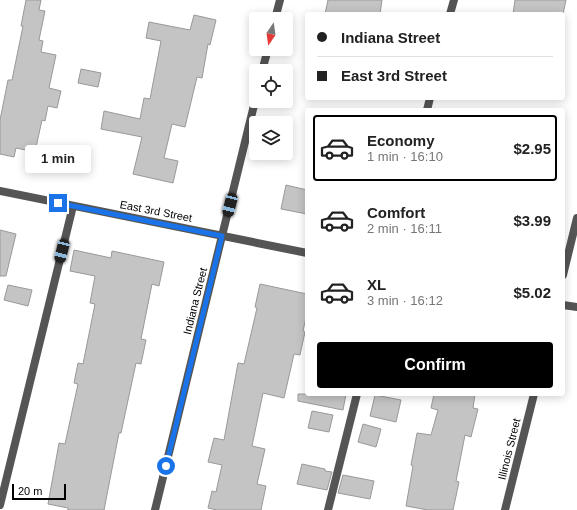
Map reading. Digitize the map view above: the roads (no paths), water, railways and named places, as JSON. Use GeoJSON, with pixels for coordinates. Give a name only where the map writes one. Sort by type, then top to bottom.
{"type":"FeatureCollection","features":[{"type":"Feature","properties":{"kind":"street"},"geometry":{"type":"LineString","coordinates":[[277,12],[280,0]]}},
{"type":"Feature","properties":{"kind":"street"},"geometry":{"type":"LineString","coordinates":[[451,12],[454,0]]}},
{"type":"Feature","properties":{"kind":"street","name":"Indiana Street"},"geometry":{"type":"LineString","coordinates":[[155,510],[253,108]]}},
{"type":"Feature","properties":{"kind":"street","name":"East 3rd Street"},"geometry":{"type":"LineString","coordinates":[[0,191],[305,253]]}},
{"type":"Feature","properties":{"kind":"street"},"geometry":{"type":"LineString","coordinates":[[0,505],[73,206]]}},
{"type":"Feature","properties":{"kind":"street"},"geometry":{"type":"LineString","coordinates":[[565,268],[577,218]]}},
{"type":"Feature","properties":{"kind":"street"},"geometry":{"type":"LineString","coordinates":[[565,304],[577,307]]}},
{"type":"Feature","properties":{"kind":"street"},"geometry":{"type":"LineString","coordinates":[[328,510],[356,396]]}},
{"type":"Feature","properties":{"kind":"street","name":"Illinois Street"},"geometry":{"type":"LineString","coordinates":[[505,510],[534,396]]}}]}
